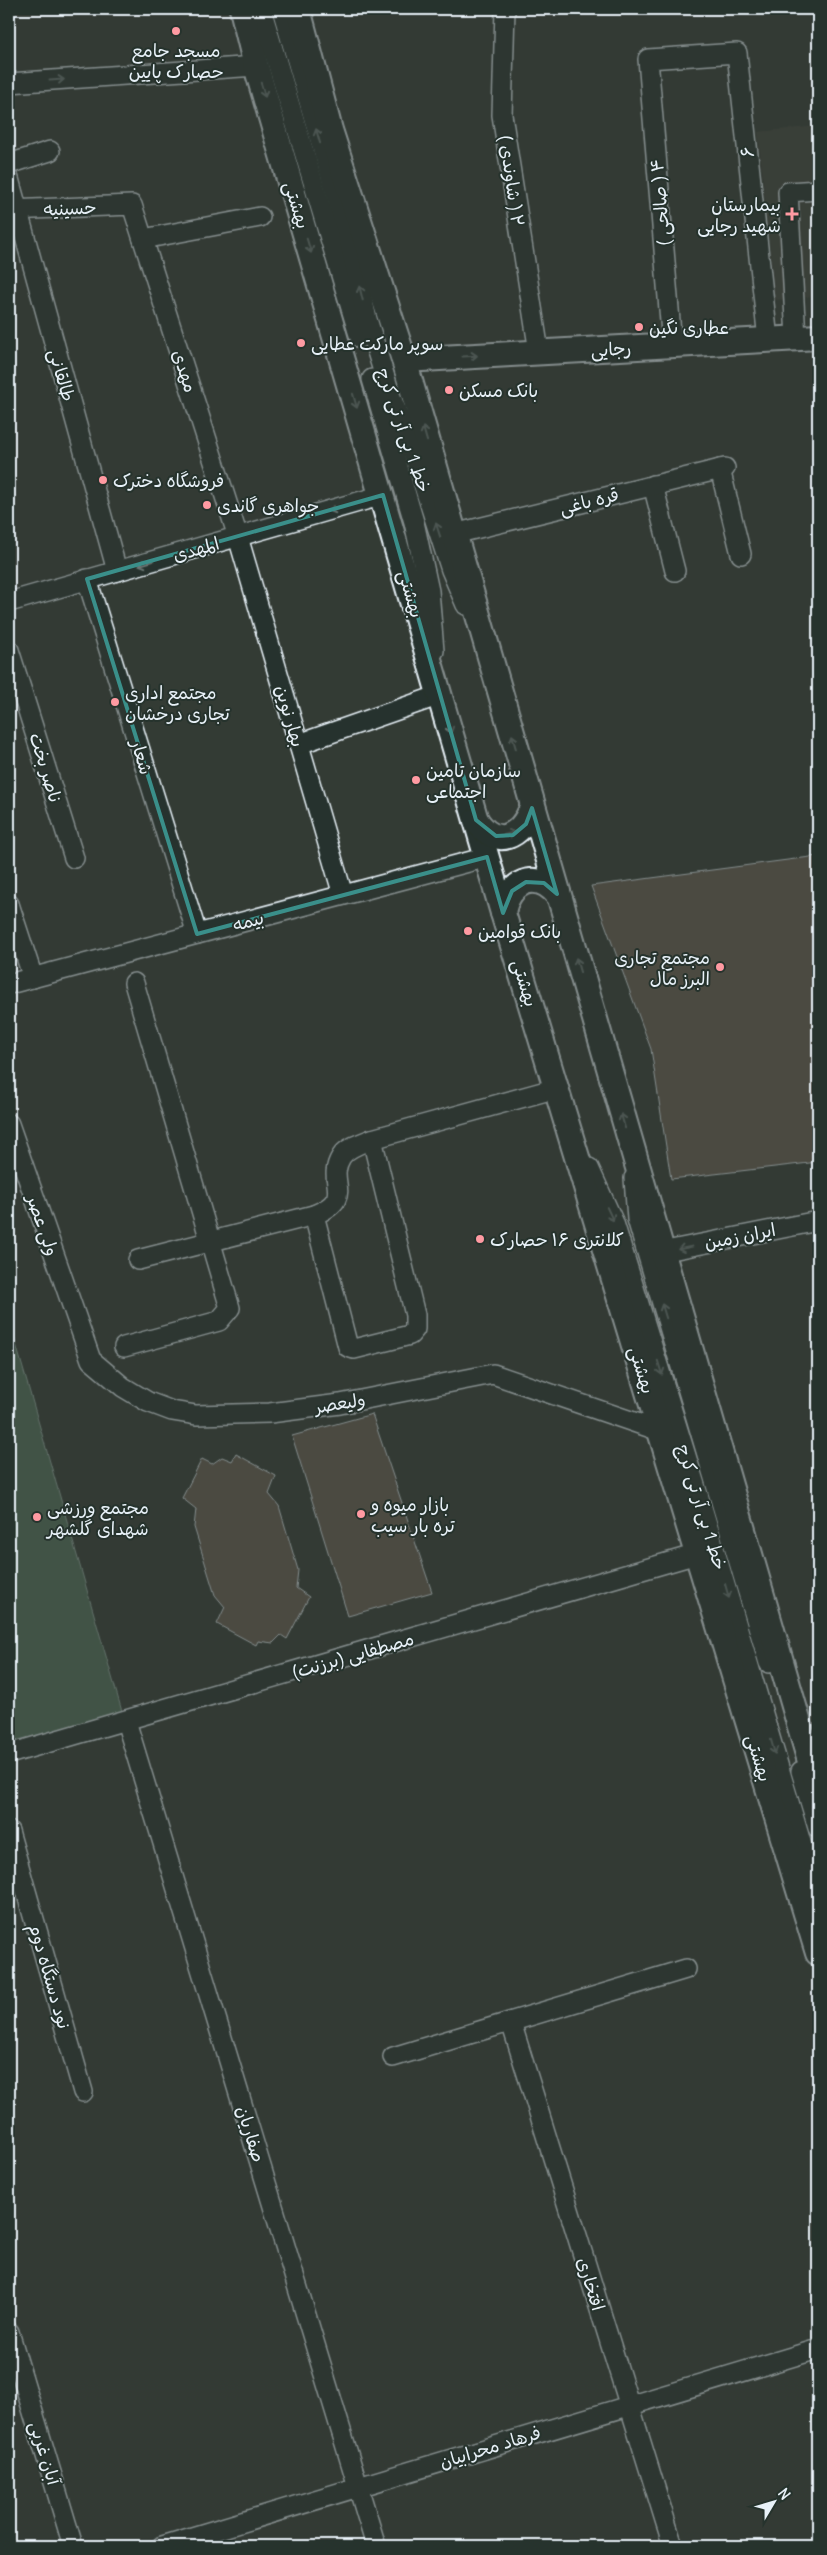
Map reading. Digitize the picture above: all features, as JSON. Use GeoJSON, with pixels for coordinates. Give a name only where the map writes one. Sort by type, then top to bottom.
{"type":"FeatureCollection","features":[{"type":"Feature","properties":{"kind":"main road","name":"بهشتی"},"geometry":{"type":"LineString","coordinates":[[242,9],[256,66],[383,495],[503,913],[818,1953]]}},
{"type":"Feature","properties":{"kind":"main road"},"geometry":{"type":"LineString","coordinates":[[298,9],[330,130],[404,360],[532,808],[818,1789]]}},
{"type":"Feature","properties":{"kind":"main road","name":"رجایی"},"geometry":{"type":"LineString","coordinates":[[404,360],[807,338]]}},
{"type":"Feature","properties":{"kind":"main road"},"geometry":{"type":"LineString","coordinates":[[476,820],[488,833],[504,837],[520,830],[532,808]]}},
{"type":"Feature","properties":{"kind":"main road"},"geometry":{"type":"LineString","coordinates":[[503,913],[512,891],[526,882],[544,883],[557,894]]}},
{"type":"Feature","properties":{"kind":"street","name":"خط 1 بی آر تی کرج"},"geometry":{"type":"LineString","coordinates":[[262,9],[414,522],[429,591],[438,687]]}},
{"type":"Feature","properties":{"kind":"street","name":"خط 1 بی آر تی کرج"},"geometry":{"type":"LineString","coordinates":[[282,9],[349,239],[367,319],[391,397],[416,458],[451,570],[494,673]]}},
{"type":"Feature","properties":{"kind":"street","name":"( شاوندی ) ۲"},"geometry":{"type":"LineString","coordinates":[[505,9],[502,115],[539,352]]}},
{"type":"Feature","properties":{"kind":"street","name":"۶"},"geometry":{"type":"LineString","coordinates":[[648,59],[737,52],[768,340]]}},
{"type":"Feature","properties":{"kind":"street","name":"( صالحی ) ۴"},"geometry":{"type":"LineString","coordinates":[[648,59],[672,345]]}},
{"type":"Feature","properties":{"kind":"street"},"geometry":{"type":"LineString","coordinates":[[9,83],[256,66]]}},
{"type":"Feature","properties":{"kind":"street"},"geometry":{"type":"LineString","coordinates":[[9,164],[50,151]]}},
{"type":"Feature","properties":{"kind":"street","name":"طالقانی"},"geometry":{"type":"LineString","coordinates":[[9,179],[12,210],[117,571]]}},
{"type":"Feature","properties":{"kind":"street"},"geometry":{"type":"LineString","coordinates":[[807,338],[788,192],[818,190]]}},
{"type":"Feature","properties":{"kind":"street","name":"حسینیه"},"geometry":{"type":"LineString","coordinates":[[12,210],[132,205]]}},
{"type":"Feature","properties":{"kind":"street","name":"مهدی"},"geometry":{"type":"LineString","coordinates":[[132,205],[238,537]]}},
{"type":"Feature","properties":{"kind":"street"},"geometry":{"type":"LineString","coordinates":[[143,239],[260,217]]}},
{"type":"Feature","properties":{"kind":"street","name":"قره باغی"},"geometry":{"type":"LineString","coordinates":[[454,534],[723,468],[741,554]]}},
{"type":"Feature","properties":{"kind":"street"},"geometry":{"type":"LineString","coordinates":[[653,486],[675,571]]}},
{"type":"Feature","properties":{"kind":"street","name":"المهدی"},"geometry":{"type":"LineString","coordinates":[[9,602],[383,495]]}},
{"type":"Feature","properties":{"kind":"street","name":"بهار نوین"},"geometry":{"type":"LineString","coordinates":[[238,537],[343,895]]}},
{"type":"Feature","properties":{"kind":"street","name":"شعار"},"geometry":{"type":"LineString","coordinates":[[87,579],[197,934]]}},
{"type":"Feature","properties":{"kind":"street","name":"ناصر بخت"},"geometry":{"type":"LineString","coordinates":[[9,650],[74,858]]}},
{"type":"Feature","properties":{"kind":"street"},"geometry":{"type":"LineString","coordinates":[[299,744],[438,687]]}},
{"type":"Feature","properties":{"kind":"street","name":"بیمه"},"geometry":{"type":"LineString","coordinates":[[9,984],[487,857]]}},
{"type":"Feature","properties":{"kind":"street"},"geometry":{"type":"LineString","coordinates":[[9,904],[33,978]]}},
{"type":"Feature","properties":{"kind":"street"},"geometry":{"type":"LineString","coordinates":[[124,1347],[219,1321],[230,1308],[134,983]]}},
{"type":"Feature","properties":{"kind":"street"},"geometry":{"type":"LineString","coordinates":[[138,1260],[314,1215],[330,1208],[337,1200],[338,1165],[342,1155],[353,1147],[372,1139],[557,1088]]}},
{"type":"Feature","properties":{"kind":"street","name":"خط 1 بی آر تی کرج"},"geometry":{"type":"LineString","coordinates":[[567,1122],[614,1223],[704,1514],[818,1900]]}},
{"type":"Feature","properties":{"kind":"street","name":"ولی عصر"},"geometry":{"type":"LineString","coordinates":[[9,1124],[68,1297]]}},
{"type":"Feature","properties":{"kind":"street"},"geometry":{"type":"LineString","coordinates":[[314,1215],[348,1347],[354,1349],[410,1334],[415,1329],[415,1315],[372,1139]]}},
{"type":"Feature","properties":{"kind":"street","name":"خط 1 بی آر تی کرج"},"geometry":{"type":"LineString","coordinates":[[632,1152],[637,1219],[818,1828]]}},
{"type":"Feature","properties":{"kind":"street","name":"ایران زمین"},"geometry":{"type":"LineString","coordinates":[[661,1252],[818,1221]]}},
{"type":"Feature","properties":{"kind":"street","name":"ولیعصر"},"geometry":{"type":"LineString","coordinates":[[68,1297],[91,1360],[123,1387],[148,1402],[172,1411],[196,1415],[270,1412],[340,1404],[493,1374],[660,1431]]}},
{"type":"Feature","properties":{"kind":"street","name":"مصطفایی (برزنت)"},"geometry":{"type":"LineString","coordinates":[[9,1754],[697,1554]]}},
{"type":"Feature","properties":{"kind":"street","name":"صفاریان"},"geometry":{"type":"LineString","coordinates":[[126,1721],[376,2546]]}},
{"type":"Feature","properties":{"kind":"street","name":"نود دستگاه دوم"},"geometry":{"type":"LineString","coordinates":[[9,1831],[83,2092]]}},
{"type":"Feature","properties":{"kind":"street"},"geometry":{"type":"LineString","coordinates":[[393,2057],[686,1969]]}},
{"type":"Feature","properties":{"kind":"street","name":"افتخاری"},"geometry":{"type":"LineString","coordinates":[[511,2022],[628,2406],[673,2546]]}},
{"type":"Feature","properties":{"kind":"street","name":"آبان غربی"},"geometry":{"type":"LineString","coordinates":[[9,2332],[73,2546]]}},
{"type":"Feature","properties":{"kind":"street","name":"فرهاد محرابیان"},"geometry":{"type":"LineString","coordinates":[[162,2546],[818,2348]]}},
{"type":"Feature","properties":{"kind":"highlighted area"},"geometry":{"type":"Polygon","coordinates":[[[383,495],[476,820],[496,836],[513,835],[526,824],[532,808],[557,894],[544,883],[526,882],[512,891],[503,913],[487,857],[197,934],[87,579],[383,495]]]}},
{"type":"Feature","properties":{"kind":"shaded area","name":"بیمارستان شهید رجایی"},"geometry":{"type":"Polygon","coordinates":[[[818,126],[818,296],[775,300],[758,132],[818,126]]]}},
{"type":"Feature","properties":{"kind":"green space","name":"مجتمع ورزشی شهدای گلشهر"},"geometry":{"type":"Polygon","coordinates":[[[9,1320],[123,1715],[9,1748],[9,1320]]]}},
{"type":"Feature","properties":{"kind":"building","name":"مجتمع تجاری البرز مال"},"geometry":{"type":"Polygon","coordinates":[[[818,856],[818,1162],[671,1179],[651,1049],[591,886],[818,856]]]}},
{"type":"Feature","properties":{"kind":"building","name":"بازار میوه و تره بار سیب"},"geometry":{"type":"Polygon","coordinates":[[[372,1414],[432,1592],[348,1616],[292,1436],[372,1414]]]}},
{"type":"Feature","properties":{"kind":"building"},"geometry":{"type":"Polygon","coordinates":[[[236,1454],[276,1476],[269,1494],[279,1506],[298,1570],[296,1588],[309,1597],[287,1639],[281,1635],[273,1643],[258,1641],[256,1645],[217,1624],[225,1607],[215,1595],[194,1527],[196,1509],[182,1498],[202,1459],[212,1464],[222,1457],[232,1461],[236,1454]]]}},
{"type":"Feature","properties":{"kind":"place","name":"مسجد جامع حصارک پایین"},"geometry":{"type":"Point","coordinates":[176,31]}},
{"type":"Feature","properties":{"kind":"place","name":"بیمارستان شهید رجایی"},"geometry":{"type":"Point","coordinates":[792,214]}},
{"type":"Feature","properties":{"kind":"place","name":"عطاری نگین"},"geometry":{"type":"Point","coordinates":[639,327]}},
{"type":"Feature","properties":{"kind":"place","name":"سوپر مارکت عطایی"},"geometry":{"type":"Point","coordinates":[301,343]}},
{"type":"Feature","properties":{"kind":"place","name":"بانک مسکن"},"geometry":{"type":"Point","coordinates":[449,390]}},
{"type":"Feature","properties":{"kind":"place","name":"فروشگاه دخترک"},"geometry":{"type":"Point","coordinates":[103,480]}},
{"type":"Feature","properties":{"kind":"place","name":"جواهری گاندی"},"geometry":{"type":"Point","coordinates":[207,505]}},
{"type":"Feature","properties":{"kind":"place","name":"مجتمع اداری تجاری درخشان"},"geometry":{"type":"Point","coordinates":[115,702]}},
{"type":"Feature","properties":{"kind":"place","name":"سازمان تامین اجتماعی"},"geometry":{"type":"Point","coordinates":[416,780]}},
{"type":"Feature","properties":{"kind":"place","name":"بانک قوامین"},"geometry":{"type":"Point","coordinates":[468,931]}},
{"type":"Feature","properties":{"kind":"place","name":"مجتمع تجاری البرز مال"},"geometry":{"type":"Point","coordinates":[720,967]}},
{"type":"Feature","properties":{"kind":"place","name":"کلانتری ۱۶ حصارک"},"geometry":{"type":"Point","coordinates":[480,1239]}},
{"type":"Feature","properties":{"kind":"place","name":"بازار میوه و تره بار سیب"},"geometry":{"type":"Point","coordinates":[361,1514]}},
{"type":"Feature","properties":{"kind":"place","name":"مجتمع ورزشی شهدای گلشهر"},"geometry":{"type":"Point","coordinates":[37,1517]}}]}
